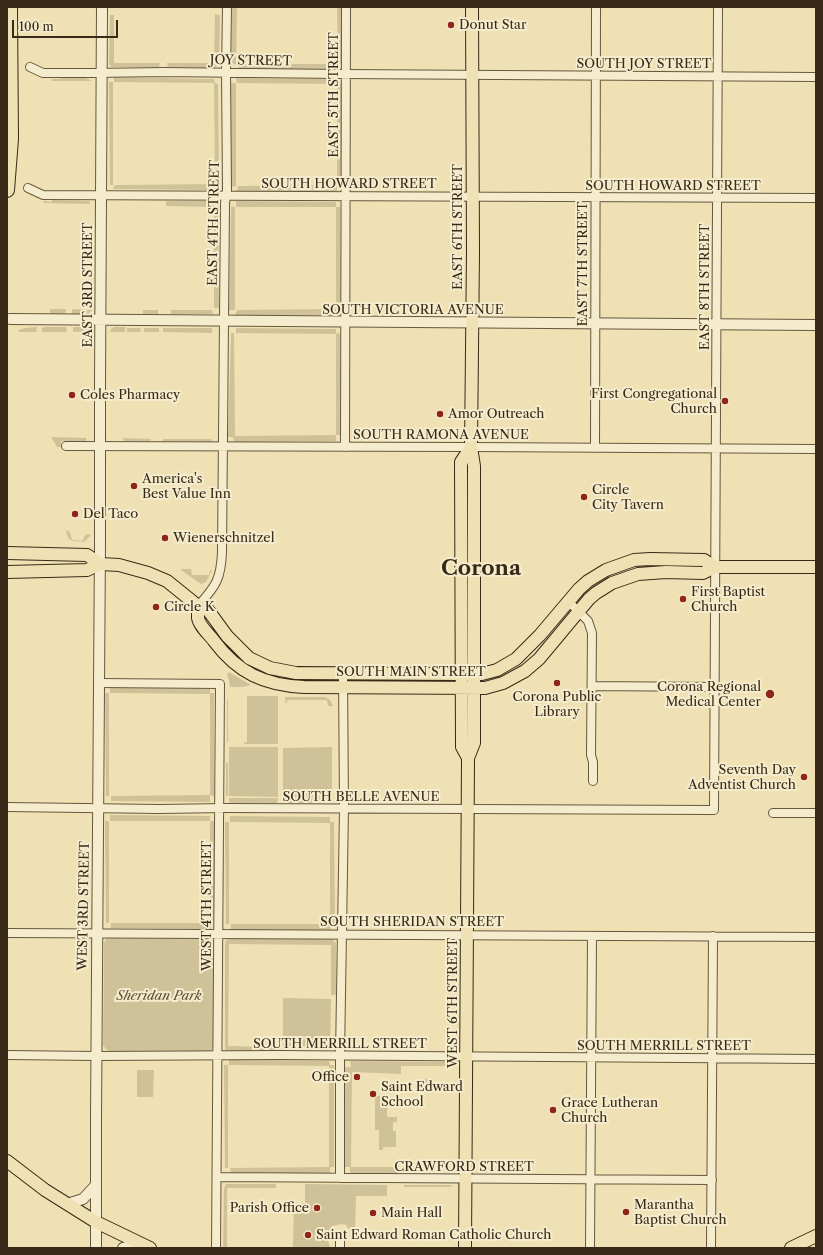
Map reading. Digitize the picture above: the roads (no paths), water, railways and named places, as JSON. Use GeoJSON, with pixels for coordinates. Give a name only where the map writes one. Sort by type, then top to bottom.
{"type":"FeatureCollection","features":[{"type":"Feature","properties":{"kind":"highway"},"geometry":{"type":"LineString","coordinates":[[7,190],[11,139],[10,7]]}},
{"type":"Feature","properties":{"kind":"main road","name":"EAST 6TH STREET"},"geometry":{"type":"LineString","coordinates":[[472,7],[473,197],[471,446],[474,466],[474,688]]}},
{"type":"Feature","properties":{"kind":"main road"},"geometry":{"type":"LineString","coordinates":[[461,688],[461,462],[471,446]]}},
{"type":"Feature","properties":{"kind":"main road","name":"SOUTH MAIN STREET"},"geometry":{"type":"LineString","coordinates":[[7,553],[88,555],[100,564]]}},
{"type":"Feature","properties":{"kind":"main road","name":"SOUTH MAIN STREET"},"geometry":{"type":"LineString","coordinates":[[7,572],[87,570],[100,564],[119,565],[159,577],[167,581],[198,606],[208,610],[231,640],[248,658],[279,671],[296,673],[343,674],[474,674],[498,670],[516,659],[540,635],[568,601],[588,581],[606,570],[634,560],[656,559],[704,560],[716,567]]}},
{"type":"Feature","properties":{"kind":"main road","name":"SOUTH MAIN STREET"},"geometry":{"type":"LineString","coordinates":[[198,606],[198,620],[222,652],[235,664],[252,675],[264,680],[283,685],[485,688],[503,683],[525,671],[539,659],[578,611],[596,592],[612,583],[638,574],[666,572],[703,573],[716,567],[816,567]]}},
{"type":"Feature","properties":{"kind":"main road","name":"WEST 6TH STREET"},"geometry":{"type":"LineString","coordinates":[[461,688],[462,747],[468,758]]}},
{"type":"Feature","properties":{"kind":"main road","name":"WEST 6TH STREET"},"geometry":{"type":"LineString","coordinates":[[465,1248],[467,809],[468,758],[474,743],[474,688]]}},
{"type":"Feature","properties":{"kind":"main road"},"geometry":{"type":"LineString","coordinates":[[7,1161],[45,1190],[96,1222],[150,1248]]}},
{"type":"Feature","properties":{"kind":"main road"},"geometry":{"type":"LineString","coordinates":[[791,1248],[816,1236]]}},
{"type":"Feature","properties":{"kind":"street","name":"EAST 3RD STREET"},"geometry":{"type":"LineString","coordinates":[[100,444],[105,432],[106,419],[100,408],[102,7]]}},
{"type":"Feature","properties":{"kind":"street","name":"EAST 4TH STREET"},"geometry":{"type":"LineString","coordinates":[[223,443],[225,196],[227,190],[227,7]]}},
{"type":"Feature","properties":{"kind":"street","name":"EAST 5TH STREET"},"geometry":{"type":"LineString","coordinates":[[345,447],[346,7]]}},
{"type":"Feature","properties":{"kind":"street","name":"EAST 7TH STREET"},"geometry":{"type":"LineString","coordinates":[[595,448],[596,7]]}},
{"type":"Feature","properties":{"kind":"street","name":"EAST 8TH STREET"},"geometry":{"type":"LineString","coordinates":[[714,810],[718,7]]}},
{"type":"Feature","properties":{"kind":"street","name":"JOY STREET"},"geometry":{"type":"LineString","coordinates":[[30,67],[43,73],[163,72],[472,75]]}},
{"type":"Feature","properties":{"kind":"street","name":"SOUTH JOY STREET"},"geometry":{"type":"LineString","coordinates":[[472,75],[816,77]]}},
{"type":"Feature","properties":{"kind":"street","name":"SOUTH HOWARD STREET"},"geometry":{"type":"LineString","coordinates":[[28,188],[43,195],[816,198]]}},
{"type":"Feature","properties":{"kind":"street","name":"SOUTH VICTORIA AVENUE"},"geometry":{"type":"LineString","coordinates":[[10,319],[816,325]]}},
{"type":"Feature","properties":{"kind":"street","name":"SOUTH RAMONA AVENUE"},"geometry":{"type":"LineString","coordinates":[[66,446],[100,444],[223,443],[345,447],[471,446],[816,449]]}},
{"type":"Feature","properties":{"kind":"street"},"geometry":{"type":"LineString","coordinates":[[198,606],[212,590],[221,570],[223,443]]}},
{"type":"Feature","properties":{"kind":"street"},"geometry":{"type":"LineString","coordinates":[[100,444],[100,564]]}},
{"type":"Feature","properties":{"kind":"street","name":"WEST 3RD STREET"},"geometry":{"type":"LineString","coordinates":[[96,1248],[100,564]]}},
{"type":"Feature","properties":{"kind":"street"},"geometry":{"type":"LineString","coordinates":[[568,601],[588,621],[592,633],[591,755],[593,762],[593,781]]}},
{"type":"Feature","properties":{"kind":"street"},"geometry":{"type":"LineString","coordinates":[[340,1178],[340,1056],[344,808],[343,674]]}},
{"type":"Feature","properties":{"kind":"street","name":"WEST 4TH STREET"},"geometry":{"type":"LineString","coordinates":[[99,683],[220,684],[216,1248]]}},
{"type":"Feature","properties":{"kind":"street"},"geometry":{"type":"LineString","coordinates":[[592,686],[715,687]]}},
{"type":"Feature","properties":{"kind":"street","name":"SOUTH BELLE AVENUE"},"geometry":{"type":"LineString","coordinates":[[7,807],[98,809],[344,808],[714,810]]}},
{"type":"Feature","properties":{"kind":"street"},"geometry":{"type":"LineString","coordinates":[[773,813],[816,813]]}},
{"type":"Feature","properties":{"kind":"street","name":"SOUTH SHERIDAN STREET"},"geometry":{"type":"LineString","coordinates":[[7,933],[816,937]]}},
{"type":"Feature","properties":{"kind":"street"},"geometry":{"type":"LineString","coordinates":[[590,1248],[592,936]]}},
{"type":"Feature","properties":{"kind":"street"},"geometry":{"type":"LineString","coordinates":[[711,1248],[713,936]]}},
{"type":"Feature","properties":{"kind":"street","name":"SOUTH MERRILL STREET"},"geometry":{"type":"LineString","coordinates":[[7,1055],[466,1056],[816,1059]]}},
{"type":"Feature","properties":{"kind":"street","name":"CRAWFORD STREET"},"geometry":{"type":"LineString","coordinates":[[217,1177],[712,1180]]}},
{"type":"Feature","properties":{"kind":"street"},"geometry":{"type":"LineString","coordinates":[[67,1204],[83,1199],[96,1185]]}},
{"type":"Feature","properties":{"kind":"street"},"geometry":{"type":"LineString","coordinates":[[340,1238],[340,1248]]}},
{"type":"Feature","properties":{"kind":"street"},"geometry":{"type":"LineString","coordinates":[[122,1248],[139,1243]]}},
{"type":"Feature","properties":{"kind":"place","name":"Donut Star"},"geometry":{"type":"Point","coordinates":[451,25]}},
{"type":"Feature","properties":{"kind":"place","name":"Coles Pharmacy"},"geometry":{"type":"Point","coordinates":[72,395]}},
{"type":"Feature","properties":{"kind":"place","name":"First Congregational Church"},"geometry":{"type":"Point","coordinates":[725,401]}},
{"type":"Feature","properties":{"kind":"place","name":"Amor Outreach"},"geometry":{"type":"Point","coordinates":[440,414]}},
{"type":"Feature","properties":{"kind":"place","name":"America's Best Value Inn"},"geometry":{"type":"Point","coordinates":[134,486]}},
{"type":"Feature","properties":{"kind":"place","name":"Circle City Tavern"},"geometry":{"type":"Point","coordinates":[584,497]}},
{"type":"Feature","properties":{"kind":"place","name":"Del Taco"},"geometry":{"type":"Point","coordinates":[75,514]}},
{"type":"Feature","properties":{"kind":"place","name":"Wienerschnitzel"},"geometry":{"type":"Point","coordinates":[165,538]}},
{"type":"Feature","properties":{"kind":"place","name":"First Baptist Church"},"geometry":{"type":"Point","coordinates":[683,599]}},
{"type":"Feature","properties":{"kind":"place","name":"Circle K"},"geometry":{"type":"Point","coordinates":[156,607]}},
{"type":"Feature","properties":{"kind":"place","name":"Corona Public Library"},"geometry":{"type":"Point","coordinates":[557,683]}},
{"type":"Feature","properties":{"kind":"place","name":"Corona Regional Medical Center"},"geometry":{"type":"Point","coordinates":[770,694]}},
{"type":"Feature","properties":{"kind":"place","name":"Seventh Day Adventist Church"},"geometry":{"type":"Point","coordinates":[804,777]}},
{"type":"Feature","properties":{"kind":"place","name":"Office"},"geometry":{"type":"Point","coordinates":[357,1077]}},
{"type":"Feature","properties":{"kind":"place","name":"Saint Edward School"},"geometry":{"type":"Point","coordinates":[373,1094]}},
{"type":"Feature","properties":{"kind":"place","name":"Grace Lutheran Church"},"geometry":{"type":"Point","coordinates":[553,1110]}},
{"type":"Feature","properties":{"kind":"place","name":"Parish Office"},"geometry":{"type":"Point","coordinates":[317,1208]}},
{"type":"Feature","properties":{"kind":"place","name":"Marantha Baptist Church"},"geometry":{"type":"Point","coordinates":[626,1212]}},
{"type":"Feature","properties":{"kind":"place","name":"Main Hall"},"geometry":{"type":"Point","coordinates":[373,1213]}},
{"type":"Feature","properties":{"kind":"place","name":"Saint Edward Roman Catholic Church"},"geometry":{"type":"Point","coordinates":[308,1235]}},
{"type":"Feature","properties":{"kind":"district","name":"Corona"},"geometry":{"type":"Point","coordinates":[481,569]}},
{"type":"Feature","properties":{"kind":"park label","name":"Sheridan Park"},"geometry":{"type":"Point","coordinates":[159,996]}}]}
